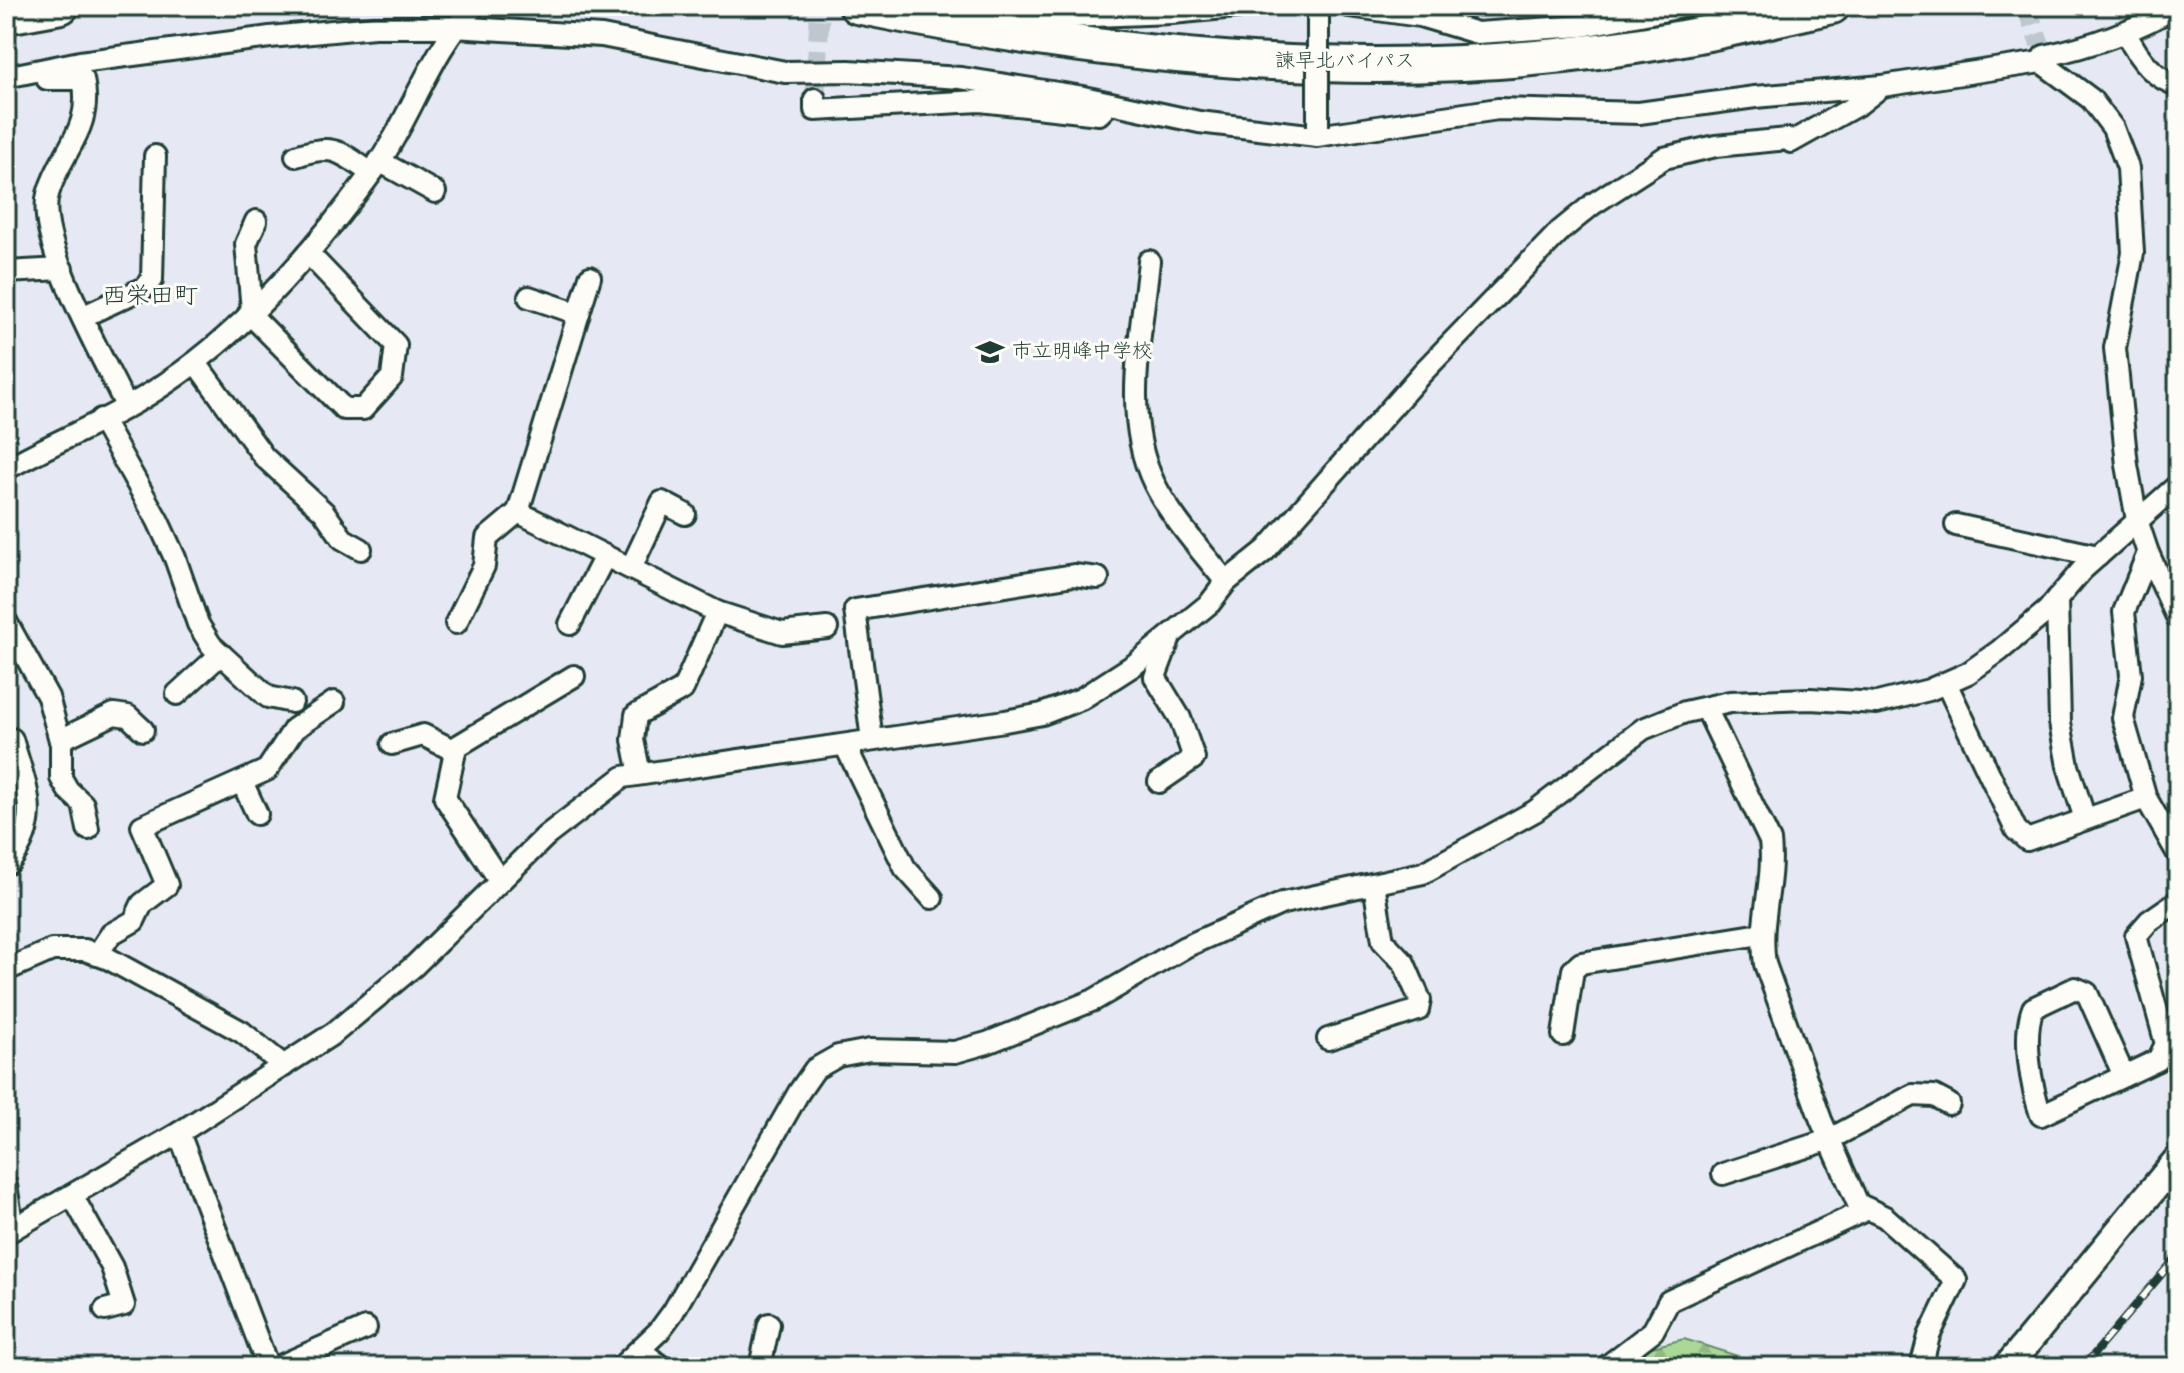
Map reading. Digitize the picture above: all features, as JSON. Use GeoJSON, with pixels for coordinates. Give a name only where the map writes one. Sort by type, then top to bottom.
{"type":"FeatureCollection","features":[{"type":"Feature","properties":{"kind":"highway"},"geometry":{"type":"LineString","coordinates":[[6,16],[61,6]]}},
{"type":"Feature","properties":{"kind":"highway","name":"諫早北バイパス"},"geometry":{"type":"LineString","coordinates":[[857,6],[994,34],[1198,58],[1336,65],[1473,62],[1605,51],[1713,33],[1832,6]]}},
{"type":"Feature","properties":{"kind":"street"},"geometry":{"type":"LineString","coordinates":[[6,469],[126,406],[196,363],[250,312],[308,253],[375,167],[453,27],[474,6]]}},
{"type":"Feature","properties":{"kind":"street"},"geometry":{"type":"LineString","coordinates":[[984,6],[1041,18],[1172,13],[1246,6]]}},
{"type":"Feature","properties":{"kind":"street"},"geometry":{"type":"LineString","coordinates":[[1317,131],[1318,6]]}},
{"type":"Feature","properties":{"kind":"street"},"geometry":{"type":"LineString","coordinates":[[1349,6],[1420,11],[1477,33],[1582,26],[1688,6]]}},
{"type":"Feature","properties":{"kind":"street"},"geometry":{"type":"LineString","coordinates":[[13,76],[80,62],[270,37],[374,27],[453,27],[602,36],[785,72],[849,71],[961,78],[1110,103],[1199,122],[1317,131],[1498,109],[1639,113],[1755,97],[1882,86],[2087,47],[2126,33],[2178,6]]}},
{"type":"Feature","properties":{"kind":"street"},"geometry":{"type":"LineString","coordinates":[[2126,33],[2138,57],[2178,85]]}},
{"type":"Feature","properties":{"kind":"street"},"geometry":{"type":"LineString","coordinates":[[2042,54],[2091,99],[2113,128],[2128,168],[2133,253],[2115,348],[2127,465],[2137,520],[2148,553],[2173,596],[2178,619]]}},
{"type":"Feature","properties":{"kind":"street"},"geometry":{"type":"LineString","coordinates":[[13,76],[34,80],[83,79],[87,99],[77,139],[48,194],[49,238],[126,406]]}},
{"type":"Feature","properties":{"kind":"street"},"geometry":{"type":"LineString","coordinates":[[6,1185],[10,1231],[179,1133],[334,1033],[414,966],[582,805],[623,777],[1042,714],[1081,699],[1170,637],[1210,603],[1226,582],[1266,550],[1422,373],[1560,231],[1593,204],[1664,158],[1716,146],[1788,139],[1791,142],[1859,104],[1882,86]]}},
{"type":"Feature","properties":{"kind":"street"},"geometry":{"type":"LineString","coordinates":[[815,99],[815,110],[980,101],[1099,114],[1110,103]]}},
{"type":"Feature","properties":{"kind":"street"},"geometry":{"type":"LineString","coordinates":[[296,156],[321,148],[338,150],[435,192]]}},
{"type":"Feature","properties":{"kind":"street"},"geometry":{"type":"LineString","coordinates":[[84,316],[144,288],[152,280],[155,156]]}},
{"type":"Feature","properties":{"kind":"street"},"geometry":{"type":"LineString","coordinates":[[256,221],[249,229],[246,244],[250,312],[344,409],[363,409],[392,377],[396,345],[308,253]]}},
{"type":"Feature","properties":{"kind":"street"},"geometry":{"type":"LineString","coordinates":[[1149,261],[1136,406],[1140,439],[1154,482],[1226,582]]}},
{"type":"Feature","properties":{"kind":"street"},"geometry":{"type":"LineString","coordinates":[[6,272],[62,269]]}},
{"type":"Feature","properties":{"kind":"street"},"geometry":{"type":"LineString","coordinates":[[456,623],[484,566],[487,538],[518,512],[590,277]]}},
{"type":"Feature","properties":{"kind":"street"},"geometry":{"type":"LineString","coordinates":[[529,297],[579,314]]}},
{"type":"Feature","properties":{"kind":"street"},"geometry":{"type":"LineString","coordinates":[[196,363],[264,457],[324,512],[343,539],[361,549]]}},
{"type":"Feature","properties":{"kind":"street"},"geometry":{"type":"LineString","coordinates":[[101,419],[175,558],[198,624],[221,654],[268,697],[292,702]]}},
{"type":"Feature","properties":{"kind":"street"},"geometry":{"type":"LineString","coordinates":[[621,1367],[673,1312],[774,1132],[815,1069],[838,1056],[870,1050],[931,1054],[955,1052],[987,1043],[1094,1000],[1185,947],[1283,903],[1344,887],[1423,873],[1456,858],[1535,811],[1643,729],[1730,702],[1810,699],[1877,703],[1946,683],[1968,673],[1999,651],[2178,485]]}},
{"type":"Feature","properties":{"kind":"street"},"geometry":{"type":"LineString","coordinates":[[631,568],[662,502],[685,514]]}},
{"type":"Feature","properties":{"kind":"street"},"geometry":{"type":"LineString","coordinates":[[518,512],[717,612],[782,633],[827,628]]}},
{"type":"Feature","properties":{"kind":"street"},"geometry":{"type":"LineString","coordinates":[[1956,525],[2098,556]]}},
{"type":"Feature","properties":{"kind":"street"},"geometry":{"type":"LineString","coordinates":[[2148,553],[2124,612],[2131,675],[2123,718],[2146,798],[2178,854]]}},
{"type":"Feature","properties":{"kind":"street"},"geometry":{"type":"LineString","coordinates":[[570,624],[605,556]]}},
{"type":"Feature","properties":{"kind":"street"},"geometry":{"type":"LineString","coordinates":[[872,740],[855,610],[1074,575],[1098,578]]}},
{"type":"Feature","properties":{"kind":"street"},"geometry":{"type":"LineString","coordinates":[[2057,599],[2060,723],[2068,766],[2085,819]]}},
{"type":"Feature","properties":{"kind":"street"},"geometry":{"type":"LineString","coordinates":[[640,774],[633,740],[636,715],[683,689],[717,612]]}},
{"type":"Feature","properties":{"kind":"street"},"geometry":{"type":"LineString","coordinates":[[6,621],[48,697],[60,740],[61,778],[68,790],[83,804],[88,829]]}},
{"type":"Feature","properties":{"kind":"street"},"geometry":{"type":"LineString","coordinates":[[1159,782],[1194,758],[1180,718],[1155,677],[1170,637]]}},
{"type":"Feature","properties":{"kind":"street"},"geometry":{"type":"LineString","coordinates":[[177,694],[221,654]]}},
{"type":"Feature","properties":{"kind":"street"},"geometry":{"type":"LineString","coordinates":[[500,881],[445,798],[456,747],[562,677]]}},
{"type":"Feature","properties":{"kind":"street"},"geometry":{"type":"LineString","coordinates":[[1946,683],[2016,830],[2027,840],[2146,798]]}},
{"type":"Feature","properties":{"kind":"street"},"geometry":{"type":"LineString","coordinates":[[97,955],[111,934],[134,921],[142,904],[167,885],[142,826],[243,784],[267,770],[294,729],[334,702]]}},
{"type":"Feature","properties":{"kind":"street"},"geometry":{"type":"LineString","coordinates":[[1706,708],[1770,841],[1773,865],[1761,934],[1765,964],[1828,1140],[1858,1204],[1885,1217],[1956,1280],[1929,1336],[1921,1367]]}},
{"type":"Feature","properties":{"kind":"street"},"geometry":{"type":"LineString","coordinates":[[60,740],[114,714],[128,716],[143,730]]}},
{"type":"Feature","properties":{"kind":"street"},"geometry":{"type":"LineString","coordinates":[[392,744],[423,735],[455,751]]}},
{"type":"Feature","properties":{"kind":"street"},"geometry":{"type":"LineString","coordinates":[[6,739],[12,739],[28,797],[29,827],[25,842],[9,863]]}},
{"type":"Feature","properties":{"kind":"street"},"geometry":{"type":"LineString","coordinates":[[845,745],[905,868],[932,898]]}},
{"type":"Feature","properties":{"kind":"street"},"geometry":{"type":"LineString","coordinates":[[243,784],[257,814]]}},
{"type":"Feature","properties":{"kind":"street"},"geometry":{"type":"LineString","coordinates":[[1328,1039],[1418,1010],[1420,1000],[1404,963],[1383,941],[1374,884]]}},
{"type":"Feature","properties":{"kind":"street"},"geometry":{"type":"LineString","coordinates":[[2124,1076],[2087,993],[2075,988],[2033,1008],[2028,1020],[2034,1095],[2041,1115],[2124,1076],[2158,1060],[2166,1044],[2136,936],[2149,921],[2178,901]]}},
{"type":"Feature","properties":{"kind":"street"},"geometry":{"type":"LineString","coordinates":[[1563,1035],[1573,970],[1581,963],[1761,934]]}},
{"type":"Feature","properties":{"kind":"street"},"geometry":{"type":"LineString","coordinates":[[6,970],[52,950],[85,950],[242,1032],[284,1066]]}},
{"type":"Feature","properties":{"kind":"street"},"geometry":{"type":"LineString","coordinates":[[1723,1174],[1828,1140],[1913,1095],[1934,1096],[1949,1104]]}},
{"type":"Feature","properties":{"kind":"street"},"geometry":{"type":"LineString","coordinates":[[179,1133],[268,1367]]}},
{"type":"Feature","properties":{"kind":"street"},"geometry":{"type":"LineString","coordinates":[[2007,1367],[2178,1159]]}},
{"type":"Feature","properties":{"kind":"street"},"geometry":{"type":"LineString","coordinates":[[72,1195],[112,1267],[124,1305],[105,1310]]}},
{"type":"Feature","properties":{"kind":"street"},"geometry":{"type":"LineString","coordinates":[[1606,1367],[1653,1331],[1669,1301],[1868,1209]]}},
{"type":"Feature","properties":{"kind":"street"},"geometry":{"type":"LineString","coordinates":[[760,1367],[769,1324]]}},
{"type":"Feature","properties":{"kind":"street"},"geometry":{"type":"LineString","coordinates":[[278,1367],[366,1328]]}},
{"type":"Feature","properties":{"kind":"street"},"geometry":{"type":"LineString","coordinates":[[640,1350],[662,1367]]}},
{"type":"Feature","properties":{"kind":"green space"},"geometry":{"type":"Polygon","coordinates":[[[1684,1339],[1744,1358],[1749,1367],[1622,1367],[1628,1353],[1684,1339]]]}},
{"type":"Feature","properties":{"kind":"tunnel"},"geometry":{"type":"LineString","coordinates":[[815,99],[820,6]]}},
{"type":"Feature","properties":{"kind":"tunnel"},"geometry":{"type":"LineString","coordinates":[[2026,6],[2040,44]]}},
{"type":"Feature","properties":{"kind":"railway"},"geometry":{"type":"LineString","coordinates":[[2083,1367],[2178,1255]]}},
{"type":"Feature","properties":{"kind":"place","name":"市立明峰中学校"},"geometry":{"type":"Point","coordinates":[990,352]}},
{"type":"Feature","properties":{"kind":"district","name":"西栄田町"},"geometry":{"type":"Point","coordinates":[150,296]}}]}
